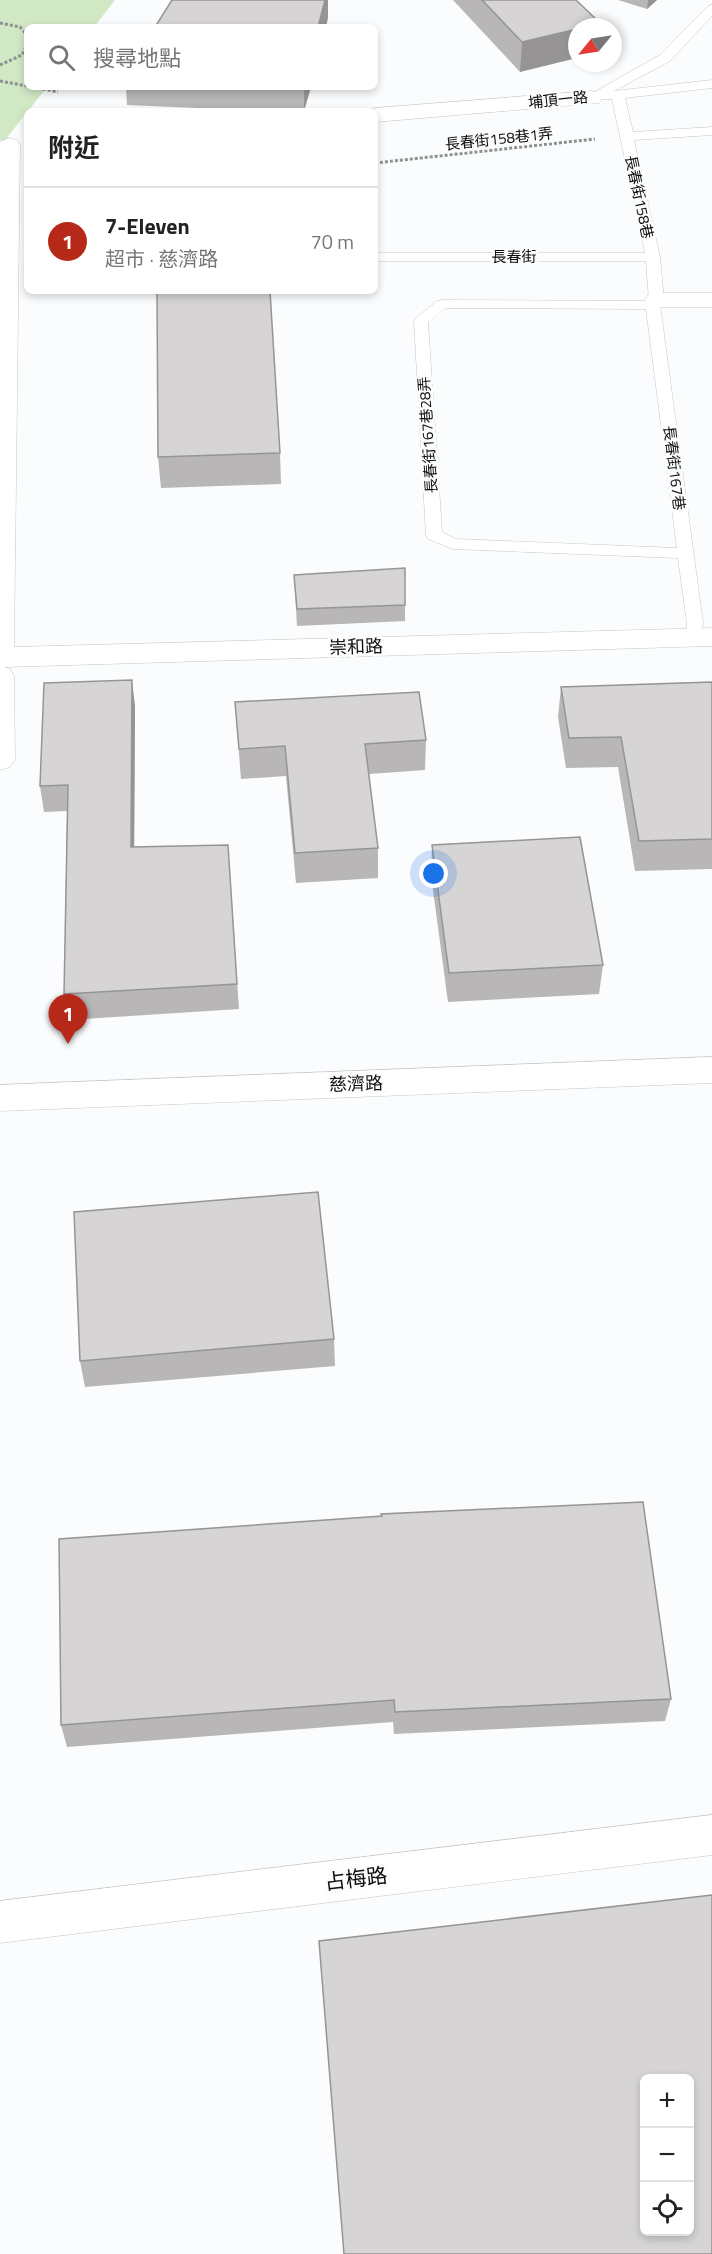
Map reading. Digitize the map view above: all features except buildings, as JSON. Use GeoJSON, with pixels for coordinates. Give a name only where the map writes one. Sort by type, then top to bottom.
{"type":"FeatureCollection","features":[{"type":"Feature","properties":{"kind":"street","name":"埔頂一路"},"geometry":{"type":"LineString","coordinates":[[378,115],[591,98]]}},
{"type":"Feature","properties":{"kind":"street"},"geometry":{"type":"LineString","coordinates":[[0,657],[3,306],[12,144]]}},
{"type":"Feature","properties":{"kind":"street"},"geometry":{"type":"LineString","coordinates":[[655,302],[712,300]]}},
{"type":"Feature","properties":{"kind":"street","name":"崇和路"},"geometry":{"type":"LineString","coordinates":[[0,657],[703,638]]}},
{"type":"Feature","properties":{"kind":"street"},"geometry":{"type":"LineString","coordinates":[[0,676],[0,760]]}},
{"type":"Feature","properties":{"kind":"street","name":"慈濟路"},"geometry":{"type":"LineString","coordinates":[[0,1098],[712,1070]]}},
{"type":"Feature","properties":{"kind":"street","name":"占梅路"},"geometry":{"type":"LineString","coordinates":[[0,1922],[712,1835]]}},
{"type":"Feature","properties":{"kind":"lane","name":"埔頂一路"},"geometry":{"type":"LineString","coordinates":[[591,98],[665,58],[712,9]]}},
{"type":"Feature","properties":{"kind":"lane"},"geometry":{"type":"LineString","coordinates":[[591,98],[712,84]]}},
{"type":"Feature","properties":{"kind":"lane","name":"長春街158巷"},"geometry":{"type":"LineString","coordinates":[[618,94],[653,257],[655,302]]}},
{"type":"Feature","properties":{"kind":"lane"},"geometry":{"type":"LineString","coordinates":[[626,136],[712,131]]}},
{"type":"Feature","properties":{"kind":"lane","name":"長春街"},"geometry":{"type":"LineString","coordinates":[[378,257],[653,257]]}},
{"type":"Feature","properties":{"kind":"lane","name":"長春街167巷"},"geometry":{"type":"LineString","coordinates":[[655,302],[684,553],[695,623],[703,638]]}},
{"type":"Feature","properties":{"kind":"lane","name":"長春街167巷28弄"},"geometry":{"type":"LineString","coordinates":[[655,302],[442,304],[420,321],[434,535],[453,544],[684,553]]}},
{"type":"Feature","properties":{"kind":"path"},"geometry":{"type":"LineString","coordinates":[[0,23],[20,27],[24,32]]}},
{"type":"Feature","properties":{"kind":"path"},"geometry":{"type":"LineString","coordinates":[[0,65],[22,55],[24,51]]}},
{"type":"Feature","properties":{"kind":"path"},"geometry":{"type":"LineString","coordinates":[[0,81],[24,85]]}},
{"type":"Feature","properties":{"kind":"path"},"geometry":{"type":"LineString","coordinates":[[48,90],[58,92]]}},
{"type":"Feature","properties":{"kind":"path","name":"長春街158巷1弄"},"geometry":{"type":"LineString","coordinates":[[378,162],[626,136]]}},
{"type":"Feature","properties":{"kind":"green space"},"geometry":{"type":"Polygon","coordinates":[[[0,0],[115,0],[96,24],[24,24],[24,90],[45,90],[30,108],[24,108],[24,116],[5,140],[0,140],[0,0]]]}},
{"type":"Feature","properties":{"kind":"place","name":"7-Eleven"},"geometry":{"type":"Point","coordinates":[68,1044]}}]}
